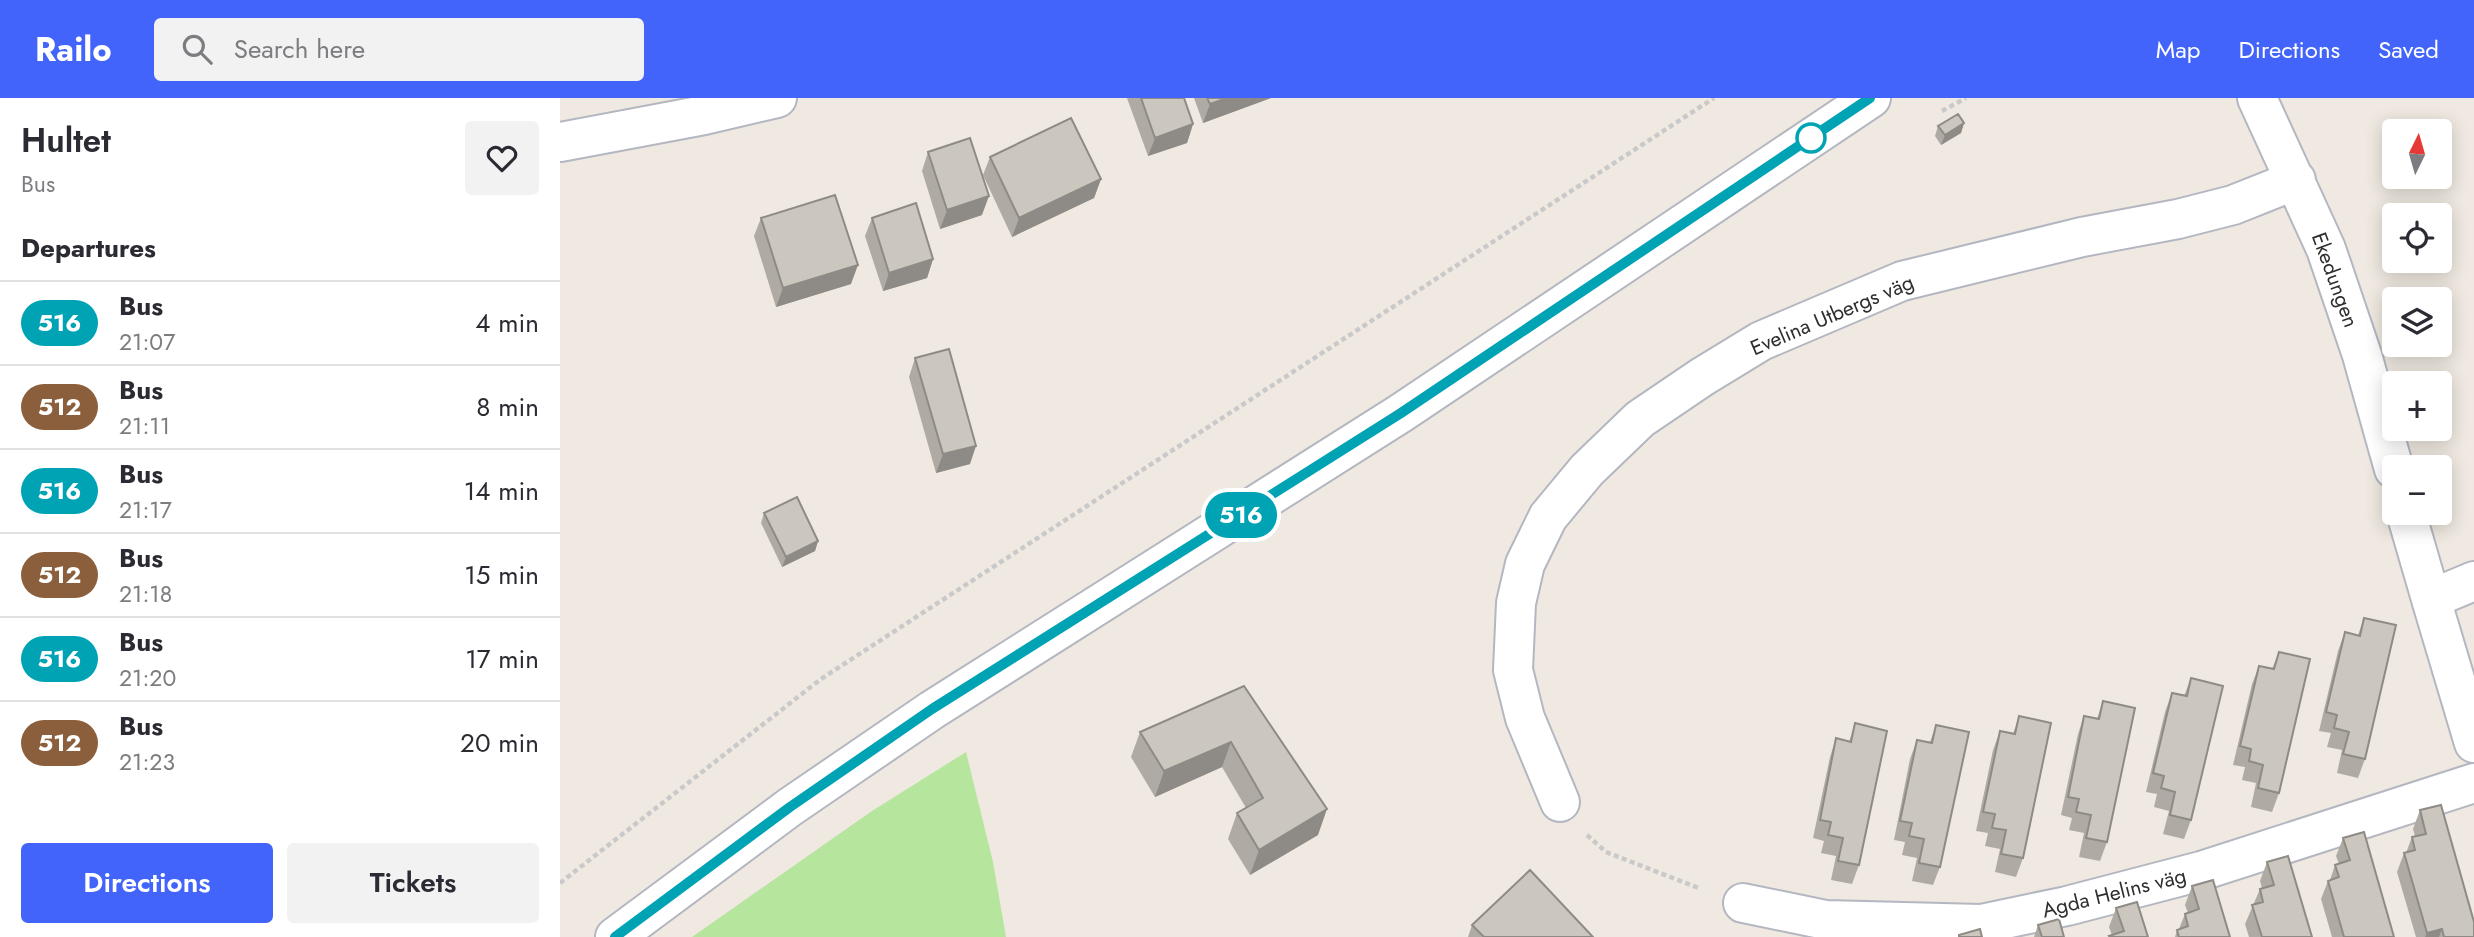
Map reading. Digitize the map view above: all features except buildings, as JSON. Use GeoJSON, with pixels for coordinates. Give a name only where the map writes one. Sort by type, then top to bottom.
{"type":"FeatureCollection","features":[{"type":"Feature","properties":{"kind":"street"},"geometry":{"type":"LineString","coordinates":[[560,142],[704,115],[777,98]]}},
{"type":"Feature","properties":{"kind":"street"},"geometry":{"type":"LineString","coordinates":[[615,937],[790,807],[932,709],[1401,413],[1871,98]]}},
{"type":"Feature","properties":{"kind":"street","name":"Ekedungen"},"geometry":{"type":"LineString","coordinates":[[2257,98],[2326,249],[2362,355],[2390,455]]}},
{"type":"Feature","properties":{"kind":"street","name":"Evelina Utbergs väg"},"geometry":{"type":"LineString","coordinates":[[1560,802],[1525,718],[1513,670],[1516,603],[1525,564],[1549,517],[1587,470],[1640,419],[1761,341],[1902,281],[2082,237],[2233,205],[2296,180]]}},
{"type":"Feature","properties":{"kind":"street"},"geometry":{"type":"LineString","coordinates":[[2409,525],[2474,743]]}},
{"type":"Feature","properties":{"kind":"street"},"geometry":{"type":"LineString","coordinates":[[2431,599],[2474,581]]}},
{"type":"Feature","properties":{"kind":"street","name":"Agda Helins väg"},"geometry":{"type":"LineString","coordinates":[[1743,903],[1826,920],[1981,925],[2201,871],[2474,783]]}},
{"type":"Feature","properties":{"kind":"path"},"geometry":{"type":"LineString","coordinates":[[560,883],[821,679],[1714,98]]}},
{"type":"Feature","properties":{"kind":"path"},"geometry":{"type":"LineString","coordinates":[[1942,111],[1966,98]]}},
{"type":"Feature","properties":{"kind":"path"},"geometry":{"type":"LineString","coordinates":[[1560,802],[1574,824],[1606,852],[1743,903]]}},
{"type":"Feature","properties":{"kind":"green space"},"geometry":{"type":"Polygon","coordinates":[[[966,752],[993,862],[1006,937],[692,937],[872,811],[966,752]]]}},
{"type":"Feature","properties":{"kind":"bus line","name":"516"},"geometry":{"type":"LineString","coordinates":[[615,937],[790,807],[932,709],[1401,413],[1870,98]]}}]}
